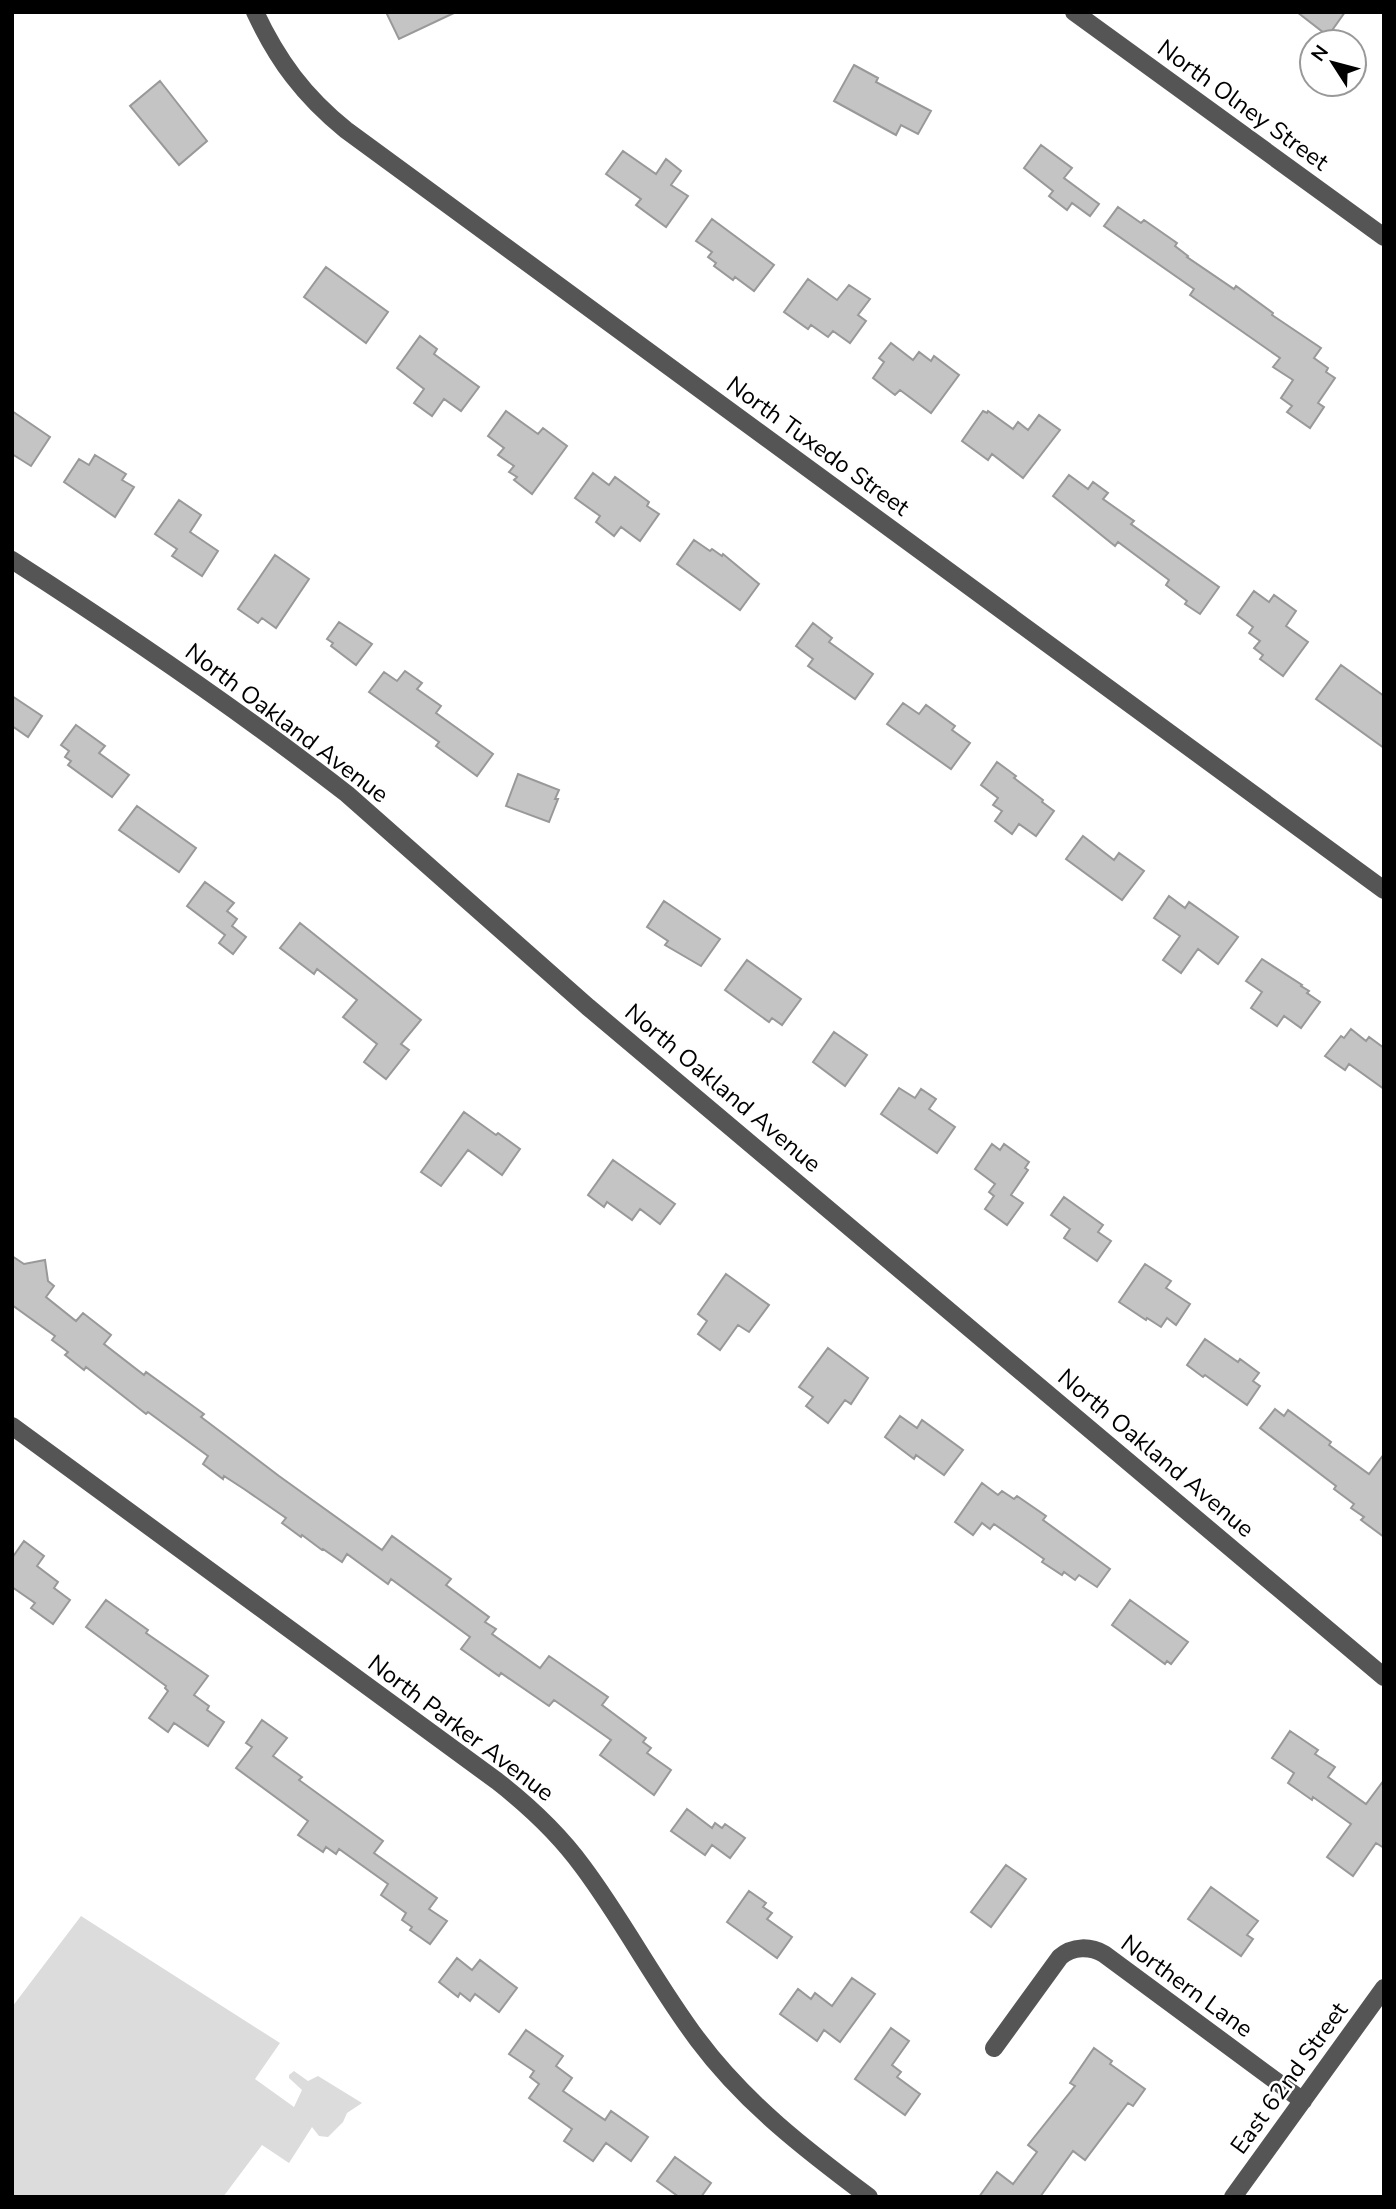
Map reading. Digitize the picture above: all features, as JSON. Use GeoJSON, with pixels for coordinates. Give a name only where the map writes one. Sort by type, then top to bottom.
{"type":"FeatureCollection","features":[{"type":"Feature","properties":{"kind":"street","name":"North Tuxedo Street"},"geometry":{"type":"LineString","coordinates":[[255,12],[278,57],[296,82],[346,130],[1384,890]]}},
{"type":"Feature","properties":{"kind":"street","name":"North Olney Street"},"geometry":{"type":"LineString","coordinates":[[1074,12],[1384,237]]}},
{"type":"Feature","properties":{"kind":"street","name":"North Oakland Avenue"},"geometry":{"type":"LineString","coordinates":[[12,560],[178,671],[347,794],[588,1007],[1384,1677]]}},
{"type":"Feature","properties":{"kind":"street","name":"North Parker Avenue"},"geometry":{"type":"LineString","coordinates":[[12,1426],[528,1806],[583,1865],[681,2017],[724,2072],[789,2136],[869,2197]]}},
{"type":"Feature","properties":{"kind":"street","name":"Northern Lane"},"geometry":{"type":"LineString","coordinates":[[994,2048],[1060,1957],[1081,1948],[1090,1949],[1104,1954],[1303,2101]]}},
{"type":"Feature","properties":{"kind":"street","name":"East 62nd Street"},"geometry":{"type":"LineString","coordinates":[[1233,2197],[1382,1994]]}},
{"type":"Feature","properties":{"kind":"shaded area"},"geometry":{"type":"Polygon","coordinates":[[[81,1916],[280,2043],[255,2079],[294,2107],[302,2090],[289,2078],[294,2071],[308,2081],[318,2076],[362,2103],[347,2113],[343,2122],[328,2137],[319,2136],[312,2127],[289,2163],[262,2145],[223,2197],[12,2197],[12,2007],[81,1916]]]}},
{"type":"Feature","properties":{"kind":"building"},"geometry":{"type":"Polygon","coordinates":[[[386,12],[456,12],[399,39],[386,12]]]}},
{"type":"Feature","properties":{"kind":"building"},"geometry":{"type":"Polygon","coordinates":[[[1297,12],[1345,12],[1334,28],[1318,28],[1297,12]]]}},
{"type":"Feature","properties":{"kind":"building"},"geometry":{"type":"Polygon","coordinates":[[[854,65],[878,78],[876,82],[931,111],[918,134],[901,125],[896,135],[834,101],[854,65]]]}},
{"type":"Feature","properties":{"kind":"building"},"geometry":{"type":"Polygon","coordinates":[[[160,81],[207,141],[179,165],[130,106],[160,81]]]}},
{"type":"Feature","properties":{"kind":"building"},"geometry":{"type":"Polygon","coordinates":[[[1041,145],[1072,168],[1064,178],[1099,204],[1090,216],[1072,203],[1067,210],[1049,196],[1053,191],[1024,168],[1041,145]]]}},
{"type":"Feature","properties":{"kind":"building"},"geometry":{"type":"Polygon","coordinates":[[[623,151],[656,174],[666,159],[681,171],[671,185],[688,196],[666,227],[636,205],[641,199],[606,174],[623,151]]]}},
{"type":"Feature","properties":{"kind":"building"},"geometry":{"type":"Polygon","coordinates":[[[1118,207],[1141,223],[1144,220],[1177,243],[1175,246],[1187,257],[1234,289],[1236,286],[1273,313],[1272,315],[1321,348],[1314,358],[1328,368],[1326,372],[1335,378],[1318,403],[1324,407],[1310,428],[1287,412],[1292,406],[1281,398],[1293,380],[1273,367],[1280,358],[1190,295],[1194,289],[1104,226],[1118,207]]]}},
{"type":"Feature","properties":{"kind":"building"},"geometry":{"type":"Polygon","coordinates":[[[712,219],[774,265],[754,291],[714,266],[716,263],[708,257],[712,252],[696,241],[712,219]]]}},
{"type":"Feature","properties":{"kind":"building"},"geometry":{"type":"Polygon","coordinates":[[[326,267],[388,312],[366,343],[304,297],[326,267]]]}},
{"type":"Feature","properties":{"kind":"building"},"geometry":{"type":"Polygon","coordinates":[[[808,279],[837,300],[849,285],[870,299],[858,315],[866,321],[850,343],[833,331],[828,337],[811,325],[808,329],[784,312],[808,279]]]}},
{"type":"Feature","properties":{"kind":"building"},"geometry":{"type":"Polygon","coordinates":[[[420,336],[437,349],[434,354],[479,387],[461,411],[444,399],[432,416],[414,403],[424,389],[397,368],[420,336]]]}},
{"type":"Feature","properties":{"kind":"building"},"geometry":{"type":"Polygon","coordinates":[[[891,343],[913,360],[919,352],[931,361],[934,356],[959,375],[931,413],[900,390],[895,395],[873,378],[884,362],[879,358],[891,343]]]}},
{"type":"Feature","properties":{"kind":"building"},"geometry":{"type":"Polygon","coordinates":[[[12,411],[50,437],[31,466],[12,454],[12,411]]]}},
{"type":"Feature","properties":{"kind":"building"},"geometry":{"type":"Polygon","coordinates":[[[506,411],[538,434],[543,428],[567,446],[532,494],[514,480],[517,477],[509,472],[514,466],[498,455],[504,448],[488,436],[506,411]]]}},
{"type":"Feature","properties":{"kind":"building"},"geometry":{"type":"Polygon","coordinates":[[[983,411],[988,411],[1013,429],[1018,422],[1028,430],[1039,415],[1060,430],[1023,478],[992,454],[988,460],[962,441],[983,411]]]}},
{"type":"Feature","properties":{"kind":"building"},"geometry":{"type":"Polygon","coordinates":[[[95,455],[126,474],[122,480],[134,487],[115,517],[64,482],[79,459],[89,465],[95,455]]]}},
{"type":"Feature","properties":{"kind":"building"},"geometry":{"type":"Polygon","coordinates":[[[593,473],[609,485],[615,477],[649,502],[647,506],[659,514],[640,541],[621,527],[614,536],[596,522],[600,516],[575,498],[593,473]]]}},
{"type":"Feature","properties":{"kind":"building"},"geometry":{"type":"Polygon","coordinates":[[[1069,475],[1088,489],[1093,482],[1108,493],[1103,499],[1134,521],[1131,524],[1219,587],[1200,614],[1185,604],[1187,601],[1166,585],[1169,580],[1118,542],[1115,546],[1053,496],[1069,475]]]}},
{"type":"Feature","properties":{"kind":"building"},"geometry":{"type":"Polygon","coordinates":[[[179,500],[201,515],[190,532],[218,551],[202,576],[172,556],[177,549],[155,534],[179,500]]]}},
{"type":"Feature","properties":{"kind":"building"},"geometry":{"type":"Polygon","coordinates":[[[694,540],[710,551],[712,549],[722,556],[723,554],[759,584],[740,610],[677,564],[694,540]]]}},
{"type":"Feature","properties":{"kind":"building"},"geometry":{"type":"Polygon","coordinates":[[[275,555],[309,579],[276,628],[262,618],[258,623],[238,609],[275,555]]]}},
{"type":"Feature","properties":{"kind":"building"},"geometry":{"type":"Polygon","coordinates":[[[1254,591],[1269,602],[1274,595],[1296,611],[1286,626],[1308,642],[1283,676],[1260,659],[1263,655],[1254,648],[1260,641],[1249,633],[1253,627],[1237,615],[1254,591]]]}},
{"type":"Feature","properties":{"kind":"building"},"geometry":{"type":"Polygon","coordinates":[[[339,622],[372,644],[356,665],[331,646],[333,643],[327,639],[339,622]]]}},
{"type":"Feature","properties":{"kind":"building"},"geometry":{"type":"Polygon","coordinates":[[[813,623],[832,638],[829,642],[873,674],[855,699],[808,666],[813,659],[796,646],[813,623]]]}},
{"type":"Feature","properties":{"kind":"building"},"geometry":{"type":"Polygon","coordinates":[[[1341,665],[1384,696],[1384,748],[1316,699],[1341,665]]]}},
{"type":"Feature","properties":{"kind":"building"},"geometry":{"type":"Polygon","coordinates":[[[405,671],[422,683],[417,689],[441,706],[436,713],[493,754],[477,776],[436,746],[439,742],[369,692],[384,672],[397,681],[405,671]]]}},
{"type":"Feature","properties":{"kind":"building"},"geometry":{"type":"Polygon","coordinates":[[[12,696],[42,716],[28,737],[12,726],[12,696]]]}},
{"type":"Feature","properties":{"kind":"building"},"geometry":{"type":"Polygon","coordinates":[[[903,703],[919,714],[926,705],[955,726],[952,730],[970,743],[951,769],[887,724],[903,703]]]}},
{"type":"Feature","properties":{"kind":"building"},"geometry":{"type":"Polygon","coordinates":[[[76,725],[105,746],[99,753],[129,775],[112,797],[68,765],[71,761],[65,757],[69,751],[61,745],[76,725]]]}},
{"type":"Feature","properties":{"kind":"building"},"geometry":{"type":"Polygon","coordinates":[[[997,762],[1054,811],[1036,836],[1019,824],[1012,834],[995,821],[1002,811],[993,805],[998,798],[981,785],[997,762]]]}},
{"type":"Feature","properties":{"kind":"building"},"geometry":{"type":"Polygon","coordinates":[[[518,774],[559,790],[549,822],[506,806],[518,774]]]}},
{"type":"Feature","properties":{"kind":"building"},"geometry":{"type":"Polygon","coordinates":[[[137,806],[196,848],[179,872],[119,830],[137,806]]]}},
{"type":"Feature","properties":{"kind":"building"},"geometry":{"type":"Polygon","coordinates":[[[1083,836],[1114,860],[1119,853],[1144,871],[1122,900],[1066,859],[1083,836]]]}},
{"type":"Feature","properties":{"kind":"building"},"geometry":{"type":"Polygon","coordinates":[[[205,882],[234,903],[227,911],[237,919],[232,926],[246,937],[233,954],[219,943],[225,935],[187,906],[205,882]]]}},
{"type":"Feature","properties":{"kind":"building"},"geometry":{"type":"Polygon","coordinates":[[[1169,896],[1185,908],[1189,902],[1238,937],[1218,964],[1198,949],[1181,973],[1163,960],[1180,936],[1154,918],[1169,896]]]}},
{"type":"Feature","properties":{"kind":"building"},"geometry":{"type":"Polygon","coordinates":[[[664,901],[720,939],[701,966],[665,945],[668,941],[647,927],[664,901]]]}},
{"type":"Feature","properties":{"kind":"building"},"geometry":{"type":"Polygon","coordinates":[[[300,923],[421,1020],[401,1044],[409,1050],[386,1079],[364,1062],[377,1044],[343,1017],[357,1000],[317,969],[314,974],[280,948],[300,923]]]}},
{"type":"Feature","properties":{"kind":"building"},"geometry":{"type":"Polygon","coordinates":[[[1262,959],[1302,985],[1309,991],[1307,993],[1320,1002],[1301,1028],[1284,1016],[1277,1026],[1251,1008],[1262,992],[1246,981],[1262,959]]]}},
{"type":"Feature","properties":{"kind":"building"},"geometry":{"type":"Polygon","coordinates":[[[747,960],[801,999],[782,1025],[772,1018],[769,1022],[725,990],[747,960]]]}},
{"type":"Feature","properties":{"kind":"building"},"geometry":{"type":"Polygon","coordinates":[[[1351,1029],[1366,1041],[1369,1037],[1384,1048],[1384,1089],[1349,1064],[1345,1070],[1325,1056],[1341,1036],[1344,1038],[1351,1029]]]}},
{"type":"Feature","properties":{"kind":"building"},"geometry":{"type":"Polygon","coordinates":[[[834,1032],[867,1055],[845,1086],[813,1062],[834,1032]]]}},
{"type":"Feature","properties":{"kind":"building"},"geometry":{"type":"Polygon","coordinates":[[[899,1088],[915,1098],[921,1089],[936,1099],[929,1109],[955,1127],[937,1153],[881,1114],[899,1088]]]}},
{"type":"Feature","properties":{"kind":"building"},"geometry":{"type":"Polygon","coordinates":[[[464,1112],[520,1149],[502,1175],[468,1150],[441,1186],[421,1172],[464,1112]]]}},
{"type":"Feature","properties":{"kind":"building"},"geometry":{"type":"Polygon","coordinates":[[[992,1144],[1000,1150],[1004,1144],[1029,1162],[1025,1168],[1028,1170],[1011,1195],[1023,1203],[1007,1225],[985,1209],[994,1196],[989,1192],[995,1184],[975,1169],[992,1144]]]}},
{"type":"Feature","properties":{"kind":"building"},"geometry":{"type":"Polygon","coordinates":[[[613,1160],[675,1204],[660,1224],[640,1209],[632,1220],[607,1202],[604,1207],[588,1195],[613,1160]]]}},
{"type":"Feature","properties":{"kind":"building"},"geometry":{"type":"Polygon","coordinates":[[[1064,1197],[1103,1225],[1098,1232],[1111,1241],[1097,1261],[1064,1238],[1070,1229],[1051,1215],[1064,1197]]]}},
{"type":"Feature","properties":{"kind":"building"},"geometry":{"type":"Polygon","coordinates":[[[12,1256],[24,1264],[45,1260],[48,1281],[54,1286],[46,1297],[76,1321],[83,1313],[111,1335],[104,1344],[144,1375],[146,1372],[204,1414],[201,1417],[279,1476],[382,1550],[392,1536],[451,1579],[446,1585],[489,1617],[485,1622],[496,1629],[492,1634],[540,1668],[549,1656],[608,1697],[602,1705],[646,1738],[643,1742],[651,1748],[647,1753],[671,1770],[654,1795],[600,1755],[611,1740],[554,1700],[549,1706],[461,1649],[470,1637],[391,1579],[388,1584],[347,1554],[342,1562],[302,1535],[301,1537],[282,1523],[286,1518],[203,1464],[208,1456],[148,1412],[146,1414],[86,1367],[84,1370],[65,1355],[68,1352],[52,1340],[55,1336],[12,1305],[12,1256]]]}},
{"type":"Feature","properties":{"kind":"building"},"geometry":{"type":"Polygon","coordinates":[[[1145,1264],[1171,1281],[1166,1288],[1190,1304],[1176,1325],[1167,1318],[1161,1327],[1119,1302],[1145,1264]]]}},
{"type":"Feature","properties":{"kind":"building"},"geometry":{"type":"Polygon","coordinates":[[[726,1274],[769,1305],[749,1332],[738,1325],[720,1350],[698,1334],[707,1321],[698,1314],[726,1274]]]}},
{"type":"Feature","properties":{"kind":"building"},"geometry":{"type":"Polygon","coordinates":[[[1205,1339],[1259,1373],[1253,1381],[1260,1386],[1247,1405],[1187,1365],[1205,1339]]]}},
{"type":"Feature","properties":{"kind":"building"},"geometry":{"type":"Polygon","coordinates":[[[828,1348],[868,1378],[851,1404],[845,1400],[828,1423],[806,1406],[813,1397],[799,1387],[828,1348]]]}},
{"type":"Feature","properties":{"kind":"building"},"geometry":{"type":"Polygon","coordinates":[[[1275,1409],[1284,1416],[1288,1410],[1369,1474],[1384,1454],[1384,1537],[1361,1520],[1364,1517],[1351,1508],[1354,1504],[1334,1489],[1336,1486],[1260,1428],[1275,1409]]]}},
{"type":"Feature","properties":{"kind":"building"},"geometry":{"type":"Polygon","coordinates":[[[900,1416],[917,1428],[922,1420],[963,1450],[944,1475],[916,1455],[914,1459],[885,1437],[900,1416]]]}},
{"type":"Feature","properties":{"kind":"building"},"geometry":{"type":"Polygon","coordinates":[[[982,1483],[998,1495],[1002,1491],[1014,1499],[1017,1496],[1046,1516],[1043,1520],[1110,1569],[1097,1587],[1079,1575],[1075,1580],[1064,1572],[1062,1575],[994,1524],[990,1529],[982,1523],[973,1535],[955,1522],[982,1483]]]}},
{"type":"Feature","properties":{"kind":"building"},"geometry":{"type":"Polygon","coordinates":[[[24,1541],[44,1556],[37,1566],[58,1582],[54,1588],[70,1600],[53,1624],[31,1608],[35,1603],[12,1587],[12,1558],[24,1541]]]}},
{"type":"Feature","properties":{"kind":"building"},"geometry":{"type":"Polygon","coordinates":[[[106,1600],[148,1630],[146,1633],[208,1676],[194,1695],[209,1706],[207,1710],[224,1722],[208,1746],[174,1723],[168,1732],[149,1718],[168,1691],[166,1686],[86,1627],[106,1600]]]}},
{"type":"Feature","properties":{"kind":"building"},"geometry":{"type":"Polygon","coordinates":[[[1130,1600],[1188,1642],[1171,1664],[1167,1661],[1165,1664],[1112,1625],[1130,1600]]]}},
{"type":"Feature","properties":{"kind":"building"},"geometry":{"type":"Polygon","coordinates":[[[262,1720],[287,1738],[273,1756],[302,1777],[299,1780],[383,1841],[374,1853],[437,1898],[429,1909],[447,1921],[430,1944],[410,1930],[412,1927],[402,1920],[406,1913],[381,1895],[388,1884],[339,1849],[336,1854],[326,1847],[323,1852],[298,1835],[308,1821],[236,1768],[252,1747],[246,1743],[262,1720]]]}},
{"type":"Feature","properties":{"kind":"building"},"geometry":{"type":"Polygon","coordinates":[[[1290,1731],[1318,1750],[1315,1754],[1335,1767],[1328,1777],[1366,1804],[1384,1780],[1384,1848],[1376,1843],[1353,1876],[1327,1857],[1351,1824],[1288,1783],[1294,1773],[1272,1758],[1290,1731]]]}},
{"type":"Feature","properties":{"kind":"building"},"geometry":{"type":"Polygon","coordinates":[[[687,1809],[712,1828],[715,1823],[722,1828],[725,1824],[745,1838],[730,1858],[712,1845],[705,1855],[671,1831],[687,1809]]]}},
{"type":"Feature","properties":{"kind":"building"},"geometry":{"type":"Polygon","coordinates":[[[1006,1865],[1026,1879],[991,1927],[971,1912],[1006,1865]]]}},
{"type":"Feature","properties":{"kind":"building"},"geometry":{"type":"Polygon","coordinates":[[[1211,1887],[1258,1921],[1247,1935],[1253,1939],[1241,1956],[1188,1919],[1211,1887]]]}},
{"type":"Feature","properties":{"kind":"building"},"geometry":{"type":"Polygon","coordinates":[[[749,1891],[766,1903],[763,1907],[772,1913],[767,1919],[792,1937],[777,1958],[727,1922],[749,1891]]]}},
{"type":"Feature","properties":{"kind":"building"},"geometry":{"type":"Polygon","coordinates":[[[457,1958],[472,1970],[480,1960],[517,1988],[499,2012],[475,1994],[470,2001],[460,1993],[458,1997],[439,1982],[457,1958]]]}},
{"type":"Feature","properties":{"kind":"building"},"geometry":{"type":"Polygon","coordinates":[[[852,1978],[875,1994],[840,2042],[824,2030],[817,2041],[780,2014],[798,1989],[811,1999],[815,1993],[832,2006],[852,1978]]]}},
{"type":"Feature","properties":{"kind":"building"},"geometry":{"type":"Polygon","coordinates":[[[891,2028],[909,2041],[892,2065],[901,2072],[897,2077],[920,2094],[905,2115],[855,2079],[891,2028]]]}},
{"type":"Feature","properties":{"kind":"building"},"geometry":{"type":"Polygon","coordinates":[[[526,2030],[563,2056],[556,2066],[572,2078],[563,2091],[605,2120],[611,2111],[648,2137],[631,2161],[606,2143],[593,2161],[564,2141],[572,2129],[529,2098],[539,2084],[530,2077],[534,2071],[509,2054],[526,2030]]]}},
{"type":"Feature","properties":{"kind":"building"},"geometry":{"type":"Polygon","coordinates":[[[1094,2048],[1112,2061],[1110,2064],[1145,2089],[1133,2106],[1128,2103],[1085,2160],[1073,2151],[1040,2197],[979,2197],[997,2172],[1013,2184],[1037,2152],[1028,2145],[1075,2086],[1070,2083],[1094,2048]]]}},
{"type":"Feature","properties":{"kind":"building"},"geometry":{"type":"Polygon","coordinates":[[[675,2157],[711,2183],[701,2197],[679,2197],[657,2181],[675,2157]]]}}]}
